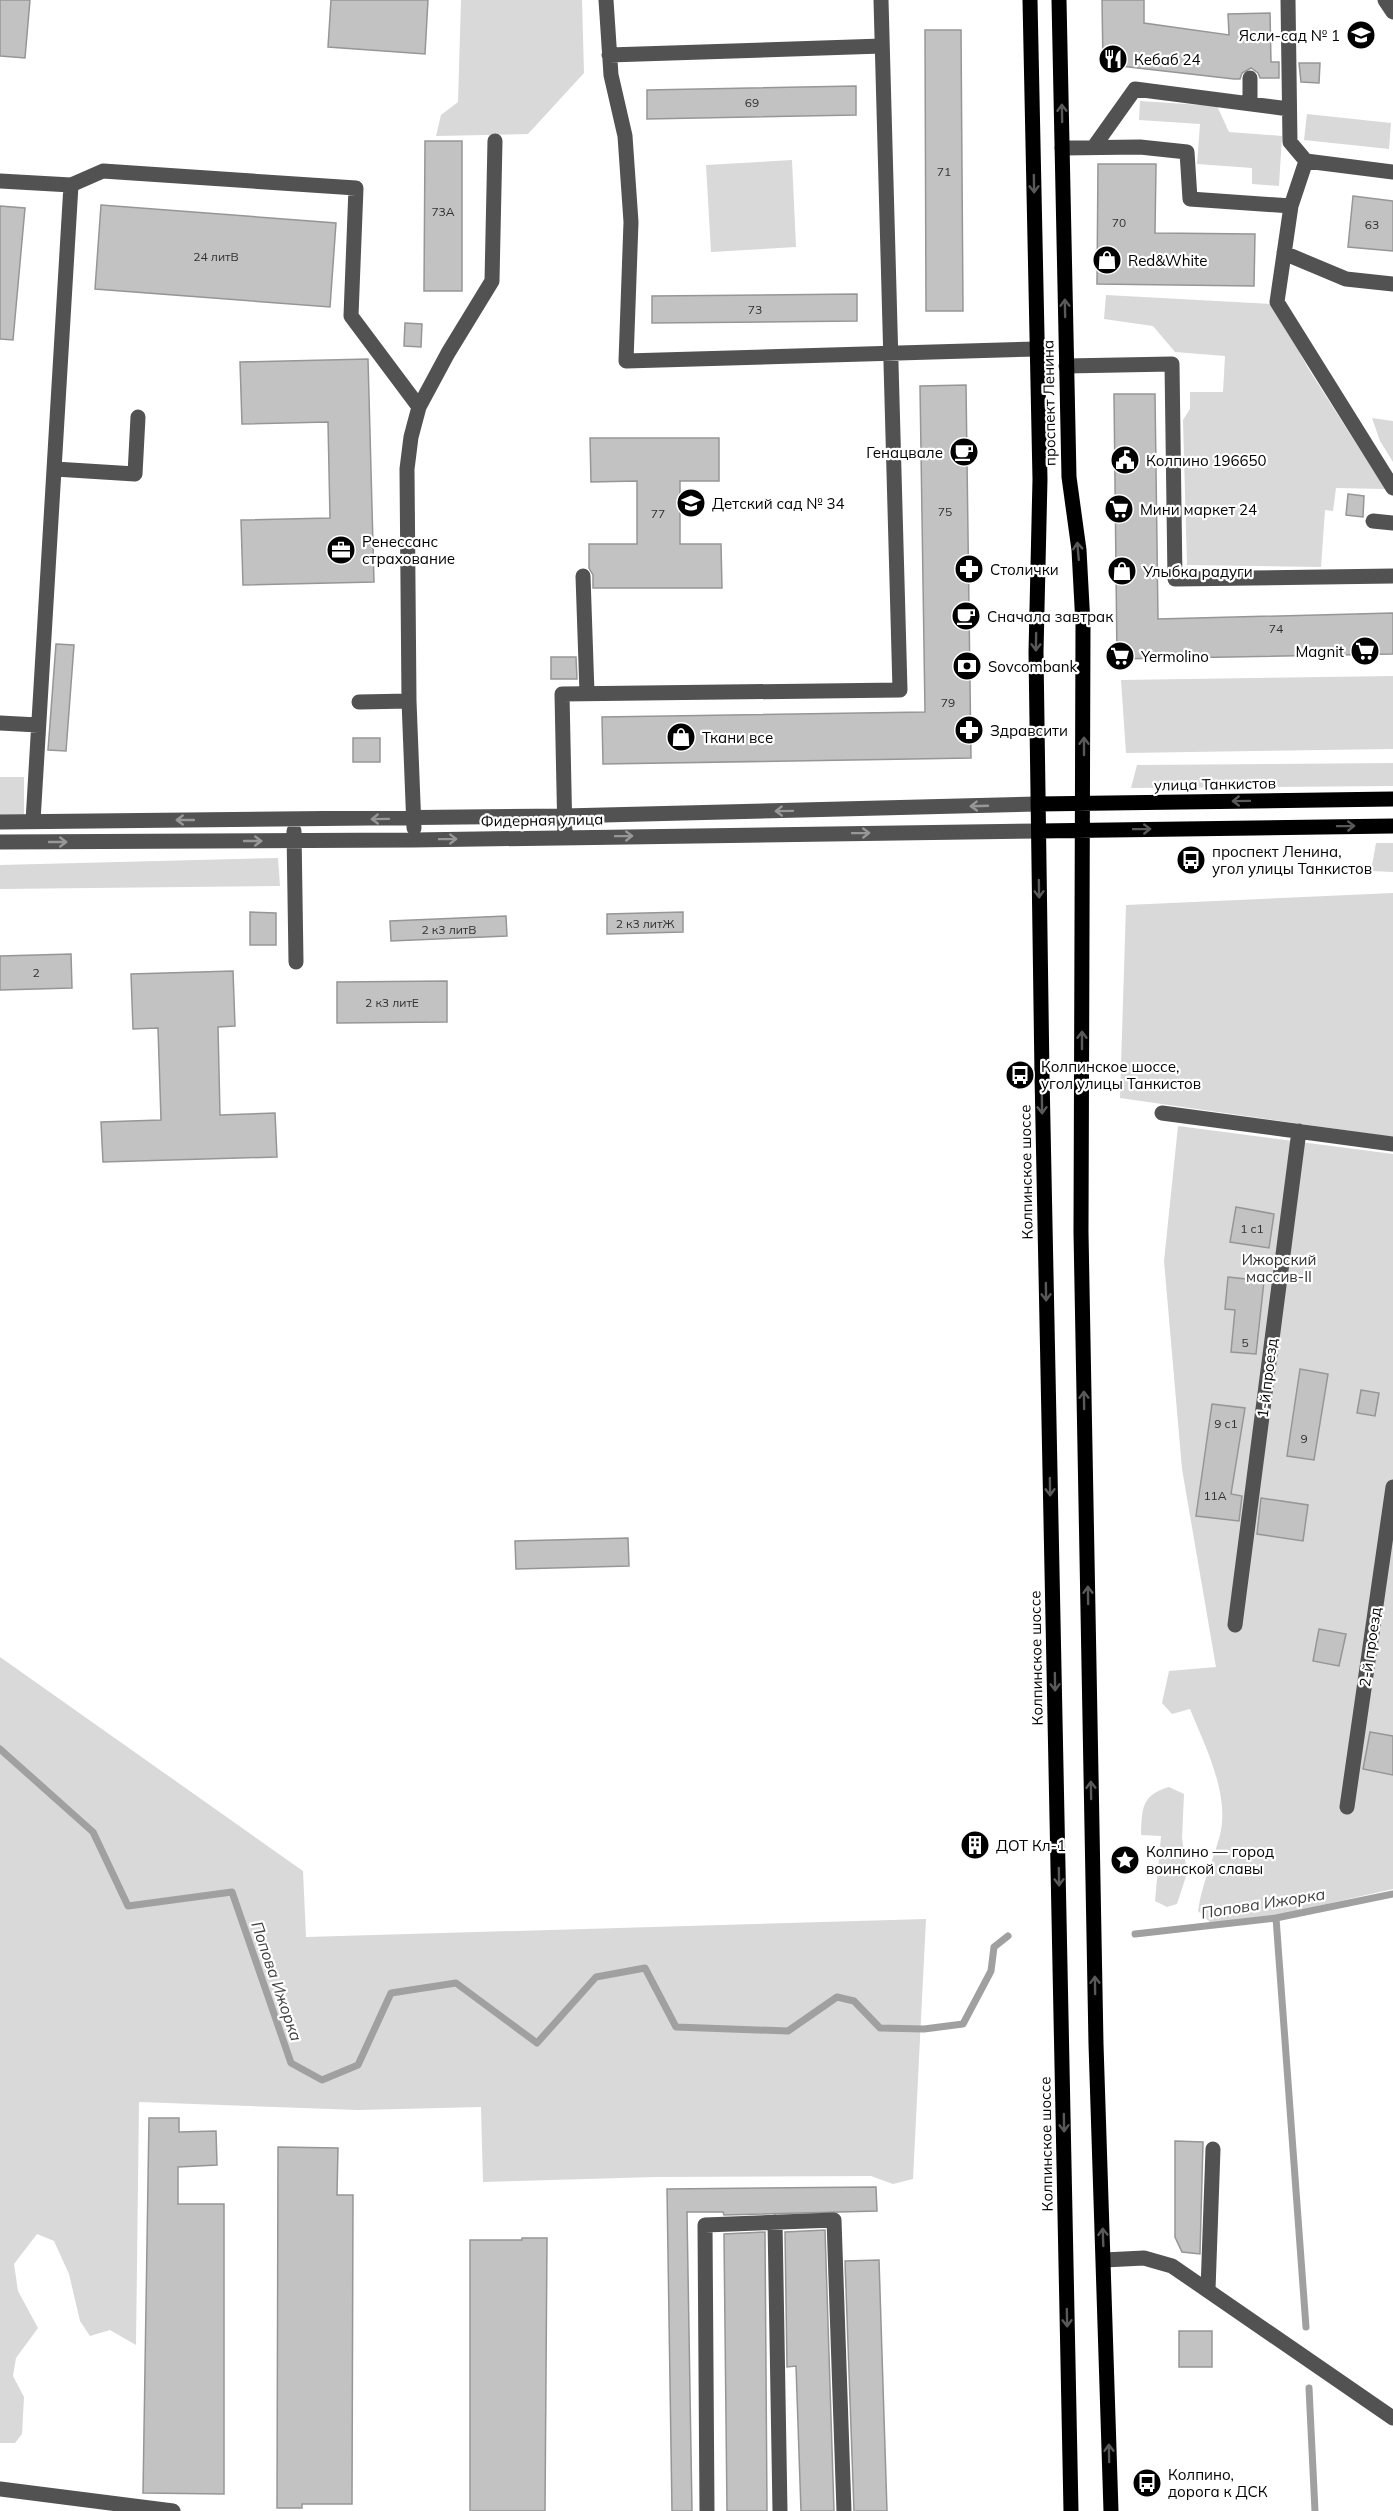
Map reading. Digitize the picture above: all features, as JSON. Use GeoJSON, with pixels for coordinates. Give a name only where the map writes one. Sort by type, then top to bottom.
{"type":"FeatureCollection","features":[{"type":"Feature","properties":{"kind":"main road","name":"проспект Ленина"},"geometry":{"type":"LineString","coordinates":[[1030,0],[1040,479],[1036,652],[1038,804]]}},
{"type":"Feature","properties":{"kind":"main road","name":"проспект Ленина"},"geometry":{"type":"LineString","coordinates":[[1059,0],[1069,477],[1079,550],[1083,625],[1084,804]]}},
{"type":"Feature","properties":{"kind":"main road","name":"улица Танкистов"},"geometry":{"type":"LineString","coordinates":[[1038,804],[1393,799]]}},
{"type":"Feature","properties":{"kind":"main road","name":"Колпинское шоссе"},"geometry":{"type":"LineString","coordinates":[[1038,804],[1071,2511]]}},
{"type":"Feature","properties":{"kind":"main road"},"geometry":{"type":"LineString","coordinates":[[1084,804],[1081,1232],[1096,2032],[1111,2511]]}},
{"type":"Feature","properties":{"kind":"main road"},"geometry":{"type":"LineString","coordinates":[[1084,830],[1393,826]]}},
{"type":"Feature","properties":{"kind":"main road","name":"Фидерная улица"},"geometry":{"type":"LineString","coordinates":[[1039,831],[1084,830]]}},
{"type":"Feature","properties":{"kind":"street"},"geometry":{"type":"LineString","coordinates":[[606,0],[609,55],[625,136],[631,222],[626,361],[1037,349]]}},
{"type":"Feature","properties":{"kind":"street"},"geometry":{"type":"LineString","coordinates":[[565,837],[562,694],[900,690],[881,0]]}},
{"type":"Feature","properties":{"kind":"street"},"geometry":{"type":"LineString","coordinates":[[1288,0],[1290,142],[1306,162],[1393,172]]}},
{"type":"Feature","properties":{"kind":"street"},"geometry":{"type":"LineString","coordinates":[[1385,0],[1393,12]]}},
{"type":"Feature","properties":{"kind":"street"},"geometry":{"type":"LineString","coordinates":[[609,55],[882,46]]}},
{"type":"Feature","properties":{"kind":"street"},"geometry":{"type":"LineString","coordinates":[[1250,78],[1250,104]]}},
{"type":"Feature","properties":{"kind":"street"},"geometry":{"type":"LineString","coordinates":[[1093,148],[1135,89],[1289,109]]}},
{"type":"Feature","properties":{"kind":"street"},"geometry":{"type":"LineString","coordinates":[[414,840],[409,701],[407,469],[411,437],[419,407],[447,353],[492,281],[495,141]]}},
{"type":"Feature","properties":{"kind":"street"},"geometry":{"type":"LineString","coordinates":[[1062,148],[1140,147],[1187,152],[1190,198],[1291,206]]}},
{"type":"Feature","properties":{"kind":"street"},"geometry":{"type":"LineString","coordinates":[[1306,162],[1291,206],[1277,302],[1393,488]]}},
{"type":"Feature","properties":{"kind":"street"},"geometry":{"type":"LineString","coordinates":[[0,180],[71,185],[103,171],[356,188],[351,316],[419,407]]}},
{"type":"Feature","properties":{"kind":"street"},"geometry":{"type":"LineString","coordinates":[[33,821],[71,185]]}},
{"type":"Feature","properties":{"kind":"street"},"geometry":{"type":"LineString","coordinates":[[1284,253],[1346,279],[1393,284]]}},
{"type":"Feature","properties":{"kind":"street"},"geometry":{"type":"LineString","coordinates":[[1066,366],[1172,364],[1175,579],[1393,576]]}},
{"type":"Feature","properties":{"kind":"street"},"geometry":{"type":"LineString","coordinates":[[55,469],[135,474],[138,417]]}},
{"type":"Feature","properties":{"kind":"street"},"geometry":{"type":"LineString","coordinates":[[1373,521],[1393,522]]}},
{"type":"Feature","properties":{"kind":"street"},"geometry":{"type":"LineString","coordinates":[[583,576],[587,693]]}},
{"type":"Feature","properties":{"kind":"street"},"geometry":{"type":"LineString","coordinates":[[359,702],[409,701]]}},
{"type":"Feature","properties":{"kind":"street"},"geometry":{"type":"LineString","coordinates":[[0,723],[38,724]]}},
{"type":"Feature","properties":{"kind":"street","name":"Фидерная улица"},"geometry":{"type":"LineString","coordinates":[[0,822],[564,816],[1038,804]]}},
{"type":"Feature","properties":{"kind":"street"},"geometry":{"type":"LineString","coordinates":[[294,819],[296,962]]}},
{"type":"Feature","properties":{"kind":"street","name":"Фидерная улица"},"geometry":{"type":"LineString","coordinates":[[0,842],[414,840],[1039,831]]}},
{"type":"Feature","properties":{"kind":"street"},"geometry":{"type":"LineString","coordinates":[[1162,1113],[1393,1144]]}},
{"type":"Feature","properties":{"kind":"street","name":"1-й проезд"},"geometry":{"type":"LineString","coordinates":[[1235,1625],[1299,1131]]}},
{"type":"Feature","properties":{"kind":"street","name":"2-й проезд"},"geometry":{"type":"LineString","coordinates":[[1347,1807],[1393,1486]]}},
{"type":"Feature","properties":{"kind":"street"},"geometry":{"type":"LineString","coordinates":[[1208,2290],[1213,2149]]}},
{"type":"Feature","properties":{"kind":"street"},"geometry":{"type":"LineString","coordinates":[[707,2511],[705,2225],[834,2220],[844,2511]]}},
{"type":"Feature","properties":{"kind":"street"},"geometry":{"type":"LineString","coordinates":[[775,2222],[780,2511]]}},
{"type":"Feature","properties":{"kind":"street"},"geometry":{"type":"LineString","coordinates":[[1104,2260],[1144,2258],[1172,2266],[1393,2418]]}},
{"type":"Feature","properties":{"kind":"street"},"geometry":{"type":"LineString","coordinates":[[0,2489],[173,2511]]}},
{"type":"Feature","properties":{"kind":"green space"},"geometry":{"type":"Polygon","coordinates":[[[461,0],[582,0],[584,73],[528,134],[436,136],[441,115],[458,102],[461,0]]]}},
{"type":"Feature","properties":{"kind":"green space"},"geometry":{"type":"Polygon","coordinates":[[[1140,101],[1217,106],[1229,132],[1282,136],[1279,186],[1252,184],[1252,168],[1197,164],[1200,124],[1139,120],[1140,101]]]}},
{"type":"Feature","properties":{"kind":"green space"},"geometry":{"type":"Polygon","coordinates":[[[1307,114],[1391,123],[1389,149],[1304,140],[1307,114]]]}},
{"type":"Feature","properties":{"kind":"green space"},"geometry":{"type":"Polygon","coordinates":[[[792,160],[796,247],[711,252],[706,165],[792,160]]]}},
{"type":"Feature","properties":{"kind":"green space"},"geometry":{"type":"Polygon","coordinates":[[[1106,295],[1273,304],[1308,368],[1385,489],[1336,488],[1333,511],[1325,510],[1321,567],[1187,565],[1183,420],[1190,409],[1190,392],[1223,392],[1225,356],[1175,352],[1153,326],[1104,319],[1106,295]]]}},
{"type":"Feature","properties":{"kind":"green space"},"geometry":{"type":"Polygon","coordinates":[[[1372,418],[1393,421],[1393,462],[1380,441],[1372,418]]]}},
{"type":"Feature","properties":{"kind":"green space"},"geometry":{"type":"Polygon","coordinates":[[[1393,676],[1393,749],[1126,753],[1121,680],[1393,676]]]}},
{"type":"Feature","properties":{"kind":"green space"},"geometry":{"type":"Polygon","coordinates":[[[1393,763],[1393,786],[1131,788],[1137,765],[1393,763]]]}},
{"type":"Feature","properties":{"kind":"green space"},"geometry":{"type":"Polygon","coordinates":[[[0,777],[24,777],[24,817],[0,815],[0,777]]]}},
{"type":"Feature","properties":{"kind":"green space"},"geometry":{"type":"Polygon","coordinates":[[[1376,843],[1393,843],[1393,872],[1371,871],[1376,843]]]}},
{"type":"Feature","properties":{"kind":"green space"},"geometry":{"type":"Polygon","coordinates":[[[278,858],[280,886],[0,889],[0,865],[278,858]]]}},
{"type":"Feature","properties":{"kind":"green space"},"geometry":{"type":"Polygon","coordinates":[[[1393,893],[1393,1137],[1120,1098],[1126,905],[1393,893]]]}},
{"type":"Feature","properties":{"kind":"green space","name":"Ижорский массив-II"},"geometry":{"type":"Polygon","coordinates":[[[1178,1126],[1393,1154],[1393,1889],[1264,1918],[1211,1923],[1198,1911],[1220,1835],[1222,1803],[1219,1787],[1209,1754],[1190,1709],[1172,1714],[1162,1703],[1169,1671],[1216,1667],[1182,1469],[1164,1261],[1178,1126]]]}},
{"type":"Feature","properties":{"kind":"green space"},"geometry":{"type":"Polygon","coordinates":[[[0,1657],[303,1871],[306,1937],[926,1919],[913,2179],[893,2184],[871,2176],[655,2177],[483,2182],[481,2107],[358,2110],[139,2102],[136,2345],[110,2330],[90,2336],[80,2321],[69,2274],[54,2241],[37,2234],[14,2264],[18,2291],[38,2328],[16,2358],[13,2376],[24,2397],[22,2434],[15,2443],[0,2443],[0,1657]]]}},
{"type":"Feature","properties":{"kind":"green space"},"geometry":{"type":"Polygon","coordinates":[[[1169,1787],[1184,1794],[1182,1838],[1187,1873],[1177,1904],[1167,1907],[1155,1901],[1161,1836],[1141,1835],[1145,1804],[1153,1794],[1169,1787]]]}},
{"type":"Feature","properties":{"kind":"building"},"geometry":{"type":"Polygon","coordinates":[[[0,0],[30,0],[25,58],[0,56],[0,0]]]}},
{"type":"Feature","properties":{"kind":"building"},"geometry":{"type":"Polygon","coordinates":[[[331,0],[428,0],[425,54],[328,47],[331,0]]]}},
{"type":"Feature","properties":{"kind":"building"},"geometry":{"type":"Polygon","coordinates":[[[1102,0],[1144,0],[1144,23],[1229,35],[1228,14],[1270,13],[1271,62],[1279,62],[1279,78],[1260,78],[1258,73],[1251,68],[1242,73],[1240,79],[1234,79],[1103,64],[1102,0]]]}},
{"type":"Feature","properties":{"kind":"building"},"geometry":{"type":"Polygon","coordinates":[[[925,30],[961,30],[963,311],[926,311],[925,30]]]}},
{"type":"Feature","properties":{"kind":"building"},"geometry":{"type":"Polygon","coordinates":[[[1299,63],[1320,63],[1319,83],[1301,82],[1299,63]]]}},
{"type":"Feature","properties":{"kind":"building"},"geometry":{"type":"Polygon","coordinates":[[[856,86],[856,115],[647,119],[647,90],[856,86]]]}},
{"type":"Feature","properties":{"kind":"building"},"geometry":{"type":"Polygon","coordinates":[[[425,141],[462,141],[462,291],[424,291],[425,141]]]}},
{"type":"Feature","properties":{"kind":"building"},"geometry":{"type":"Polygon","coordinates":[[[1098,164],[1156,164],[1155,233],[1255,234],[1254,286],[1097,284],[1098,164]]]}},
{"type":"Feature","properties":{"kind":"building"},"geometry":{"type":"Polygon","coordinates":[[[1353,196],[1393,201],[1393,251],[1348,247],[1353,196]]]}},
{"type":"Feature","properties":{"kind":"building"},"geometry":{"type":"Polygon","coordinates":[[[101,205],[336,223],[330,307],[95,289],[101,205]]]}},
{"type":"Feature","properties":{"kind":"building"},"geometry":{"type":"Polygon","coordinates":[[[0,206],[25,208],[13,340],[0,339],[0,206]]]}},
{"type":"Feature","properties":{"kind":"building"},"geometry":{"type":"Polygon","coordinates":[[[857,294],[857,321],[652,323],[652,296],[857,294]]]}},
{"type":"Feature","properties":{"kind":"building"},"geometry":{"type":"Polygon","coordinates":[[[405,323],[422,324],[421,347],[404,346],[405,323]]]}},
{"type":"Feature","properties":{"kind":"building"},"geometry":{"type":"Polygon","coordinates":[[[368,359],[374,582],[243,585],[241,520],[330,518],[328,422],[242,424],[240,362],[368,359]]]}},
{"type":"Feature","properties":{"kind":"building"},"geometry":{"type":"Polygon","coordinates":[[[966,385],[971,758],[603,764],[602,717],[925,712],[920,386],[966,385]]]}},
{"type":"Feature","properties":{"kind":"building"},"geometry":{"type":"Polygon","coordinates":[[[1114,394],[1155,394],[1158,619],[1393,613],[1393,654],[1117,659],[1114,394]]]}},
{"type":"Feature","properties":{"kind":"building"},"geometry":{"type":"Polygon","coordinates":[[[590,438],[719,438],[719,481],[680,481],[680,544],[721,544],[722,588],[593,588],[593,575],[589,568],[589,544],[637,544],[637,481],[591,482],[590,438]]]}},
{"type":"Feature","properties":{"kind":"building"},"geometry":{"type":"Polygon","coordinates":[[[1348,494],[1364,496],[1363,517],[1346,515],[1348,494]]]}},
{"type":"Feature","properties":{"kind":"building"},"geometry":{"type":"Polygon","coordinates":[[[56,644],[74,645],[66,751],[48,750],[56,644]]]}},
{"type":"Feature","properties":{"kind":"building"},"geometry":{"type":"Polygon","coordinates":[[[551,657],[576,657],[577,679],[551,679],[551,657]]]}},
{"type":"Feature","properties":{"kind":"building"},"geometry":{"type":"Polygon","coordinates":[[[353,738],[380,738],[380,762],[353,762],[353,738]]]}},
{"type":"Feature","properties":{"kind":"building"},"geometry":{"type":"Polygon","coordinates":[[[250,912],[276,913],[276,945],[250,945],[250,912]]]}},
{"type":"Feature","properties":{"kind":"building"},"geometry":{"type":"Polygon","coordinates":[[[683,912],[683,932],[607,934],[607,914],[683,912]]]}},
{"type":"Feature","properties":{"kind":"building"},"geometry":{"type":"Polygon","coordinates":[[[506,916],[507,936],[391,941],[390,921],[506,916]]]}},
{"type":"Feature","properties":{"kind":"building"},"geometry":{"type":"Polygon","coordinates":[[[71,954],[72,988],[0,990],[0,956],[71,954]]]}},
{"type":"Feature","properties":{"kind":"building"},"geometry":{"type":"Polygon","coordinates":[[[233,971],[235,1026],[218,1027],[220,1115],[275,1113],[277,1157],[103,1162],[101,1122],[161,1120],[158,1028],[133,1029],[131,974],[233,971]]]}},
{"type":"Feature","properties":{"kind":"building"},"geometry":{"type":"Polygon","coordinates":[[[447,981],[447,1022],[337,1023],[337,982],[447,981]]]}},
{"type":"Feature","properties":{"kind":"building"},"geometry":{"type":"Polygon","coordinates":[[[1236,1207],[1274,1214],[1269,1248],[1230,1242],[1236,1207]]]}},
{"type":"Feature","properties":{"kind":"building"},"geometry":{"type":"Polygon","coordinates":[[[1228,1277],[1264,1281],[1256,1354],[1231,1352],[1235,1310],[1225,1309],[1228,1277]]]}},
{"type":"Feature","properties":{"kind":"building"},"geometry":{"type":"Polygon","coordinates":[[[1300,1369],[1328,1374],[1314,1460],[1287,1456],[1300,1369]]]}},
{"type":"Feature","properties":{"kind":"building"},"geometry":{"type":"Polygon","coordinates":[[[1361,1390],[1379,1393],[1375,1416],[1357,1413],[1361,1390]]]}},
{"type":"Feature","properties":{"kind":"building"},"geometry":{"type":"Polygon","coordinates":[[[1212,1404],[1245,1408],[1231,1494],[1242,1496],[1239,1521],[1196,1516],[1212,1404]]]}},
{"type":"Feature","properties":{"kind":"building"},"geometry":{"type":"Polygon","coordinates":[[[1261,1498],[1308,1505],[1303,1541],[1257,1534],[1261,1498]]]}},
{"type":"Feature","properties":{"kind":"building"},"geometry":{"type":"Polygon","coordinates":[[[628,1538],[629,1566],[516,1569],[515,1541],[628,1538]]]}},
{"type":"Feature","properties":{"kind":"building"},"geometry":{"type":"Polygon","coordinates":[[[1319,1629],[1346,1634],[1339,1666],[1313,1661],[1319,1629]]]}},
{"type":"Feature","properties":{"kind":"building"},"geometry":{"type":"Polygon","coordinates":[[[1370,1732],[1393,1736],[1393,1775],[1363,1769],[1370,1732]]]}},
{"type":"Feature","properties":{"kind":"building","name":"ДОТ Кл-1"},"geometry":{"type":"Polygon","coordinates":[[[973,1832],[987,1841],[976,1857],[962,1849],[973,1832]]]}},
{"type":"Feature","properties":{"kind":"building"},"geometry":{"type":"Polygon","coordinates":[[[149,2118],[179,2118],[179,2132],[216,2131],[217,2165],[178,2167],[178,2204],[224,2204],[224,2494],[143,2493],[149,2118]]]}},
{"type":"Feature","properties":{"kind":"building"},"geometry":{"type":"Polygon","coordinates":[[[1175,2141],[1203,2142],[1200,2254],[1182,2252],[1175,2237],[1175,2141]]]}},
{"type":"Feature","properties":{"kind":"building"},"geometry":{"type":"Polygon","coordinates":[[[278,2147],[338,2148],[337,2195],[353,2195],[352,2504],[302,2504],[302,2508],[277,2508],[278,2147]]]}},
{"type":"Feature","properties":{"kind":"building"},"geometry":{"type":"Polygon","coordinates":[[[876,2187],[877,2211],[724,2215],[723,2212],[687,2212],[692,2511],[672,2511],[667,2189],[876,2187]]]}},
{"type":"Feature","properties":{"kind":"building"},"geometry":{"type":"Polygon","coordinates":[[[825,2230],[834,2511],[801,2511],[796,2366],[787,2367],[785,2232],[825,2230]]]}},
{"type":"Feature","properties":{"kind":"building"},"geometry":{"type":"Polygon","coordinates":[[[765,2232],[767,2511],[727,2511],[724,2234],[765,2232]]]}},
{"type":"Feature","properties":{"kind":"building"},"geometry":{"type":"Polygon","coordinates":[[[522,2238],[547,2238],[545,2511],[470,2511],[470,2240],[522,2240],[522,2238]]]}},
{"type":"Feature","properties":{"kind":"building"},"geometry":{"type":"Polygon","coordinates":[[[879,2260],[887,2511],[854,2511],[845,2261],[879,2260]]]}},
{"type":"Feature","properties":{"kind":"building"},"geometry":{"type":"Polygon","coordinates":[[[1179,2331],[1212,2331],[1212,2367],[1179,2367],[1179,2331]]]}},
{"type":"Feature","properties":{"kind":"waterway","name":"Попова Ижорка"},"geometry":{"type":"LineString","coordinates":[[0,1749],[93,1832],[128,1906],[232,1892],[291,2063],[322,2080],[358,2065],[391,1993],[456,1983],[537,2043],[596,1977],[645,1968],[676,2027],[788,2031],[837,1997],[854,2001],[880,2028],[924,2029],[963,2024],[991,1971],[994,1947],[1008,1936]]}},
{"type":"Feature","properties":{"kind":"waterway","name":"Попова Ижорка"},"geometry":{"type":"LineString","coordinates":[[1135,1934],[1276,1918],[1393,1894]]}},
{"type":"Feature","properties":{"kind":"waterway"},"geometry":{"type":"LineString","coordinates":[[1276,1918],[1306,2327]]}},
{"type":"Feature","properties":{"kind":"waterway"},"geometry":{"type":"LineString","coordinates":[[1309,2388],[1315,2511]]}},
{"type":"Feature","properties":{"kind":"place","name":"Ясли-сад № 1"},"geometry":{"type":"Point","coordinates":[1361,35]}},
{"type":"Feature","properties":{"kind":"place","name":"Кебаб 24"},"geometry":{"type":"Point","coordinates":[1113,59]}},
{"type":"Feature","properties":{"kind":"place","name":"Red&White"},"geometry":{"type":"Point","coordinates":[1107,260]}},
{"type":"Feature","properties":{"kind":"place","name":"Генацвале"},"geometry":{"type":"Point","coordinates":[964,452]}},
{"type":"Feature","properties":{"kind":"place","name":"Колпино 196650"},"geometry":{"type":"Point","coordinates":[1125,460]}},
{"type":"Feature","properties":{"kind":"place","name":"Детский сад № 34"},"geometry":{"type":"Point","coordinates":[691,503]}},
{"type":"Feature","properties":{"kind":"place","name":"Мини маркет 24"},"geometry":{"type":"Point","coordinates":[1119,509]}},
{"type":"Feature","properties":{"kind":"place","name":"Ренессанс страхование"},"geometry":{"type":"Point","coordinates":[341,550]}},
{"type":"Feature","properties":{"kind":"place","name":"Столички"},"geometry":{"type":"Point","coordinates":[969,569]}},
{"type":"Feature","properties":{"kind":"place","name":"Улыбка радуги"},"geometry":{"type":"Point","coordinates":[1122,571]}},
{"type":"Feature","properties":{"kind":"place","name":"Сначала завтрак"},"geometry":{"type":"Point","coordinates":[966,616]}},
{"type":"Feature","properties":{"kind":"place","name":"Magnit"},"geometry":{"type":"Point","coordinates":[1365,651]}},
{"type":"Feature","properties":{"kind":"place","name":"Yermolino"},"geometry":{"type":"Point","coordinates":[1120,656]}},
{"type":"Feature","properties":{"kind":"place","name":"Sovcombank"},"geometry":{"type":"Point","coordinates":[967,666]}},
{"type":"Feature","properties":{"kind":"place","name":"Здравсити"},"geometry":{"type":"Point","coordinates":[969,730]}},
{"type":"Feature","properties":{"kind":"place","name":"Ткани все"},"geometry":{"type":"Point","coordinates":[681,737]}},
{"type":"Feature","properties":{"kind":"place","name":"проспект Ленина, угол улицы Танкистов"},"geometry":{"type":"Point","coordinates":[1191,860]}},
{"type":"Feature","properties":{"kind":"place","name":"Колпинское шоссе, угол улицы Танкистов"},"geometry":{"type":"Point","coordinates":[1020,1075]}},
{"type":"Feature","properties":{"kind":"place","name":"ДОТ Кл-1"},"geometry":{"type":"Point","coordinates":[975,1845]}},
{"type":"Feature","properties":{"kind":"place","name":"Колпино — город воинской славы"},"geometry":{"type":"Point","coordinates":[1125,1860]}},
{"type":"Feature","properties":{"kind":"place","name":"Колпино, дорога к ДСК"},"geometry":{"type":"Point","coordinates":[1147,2483]}}]}
